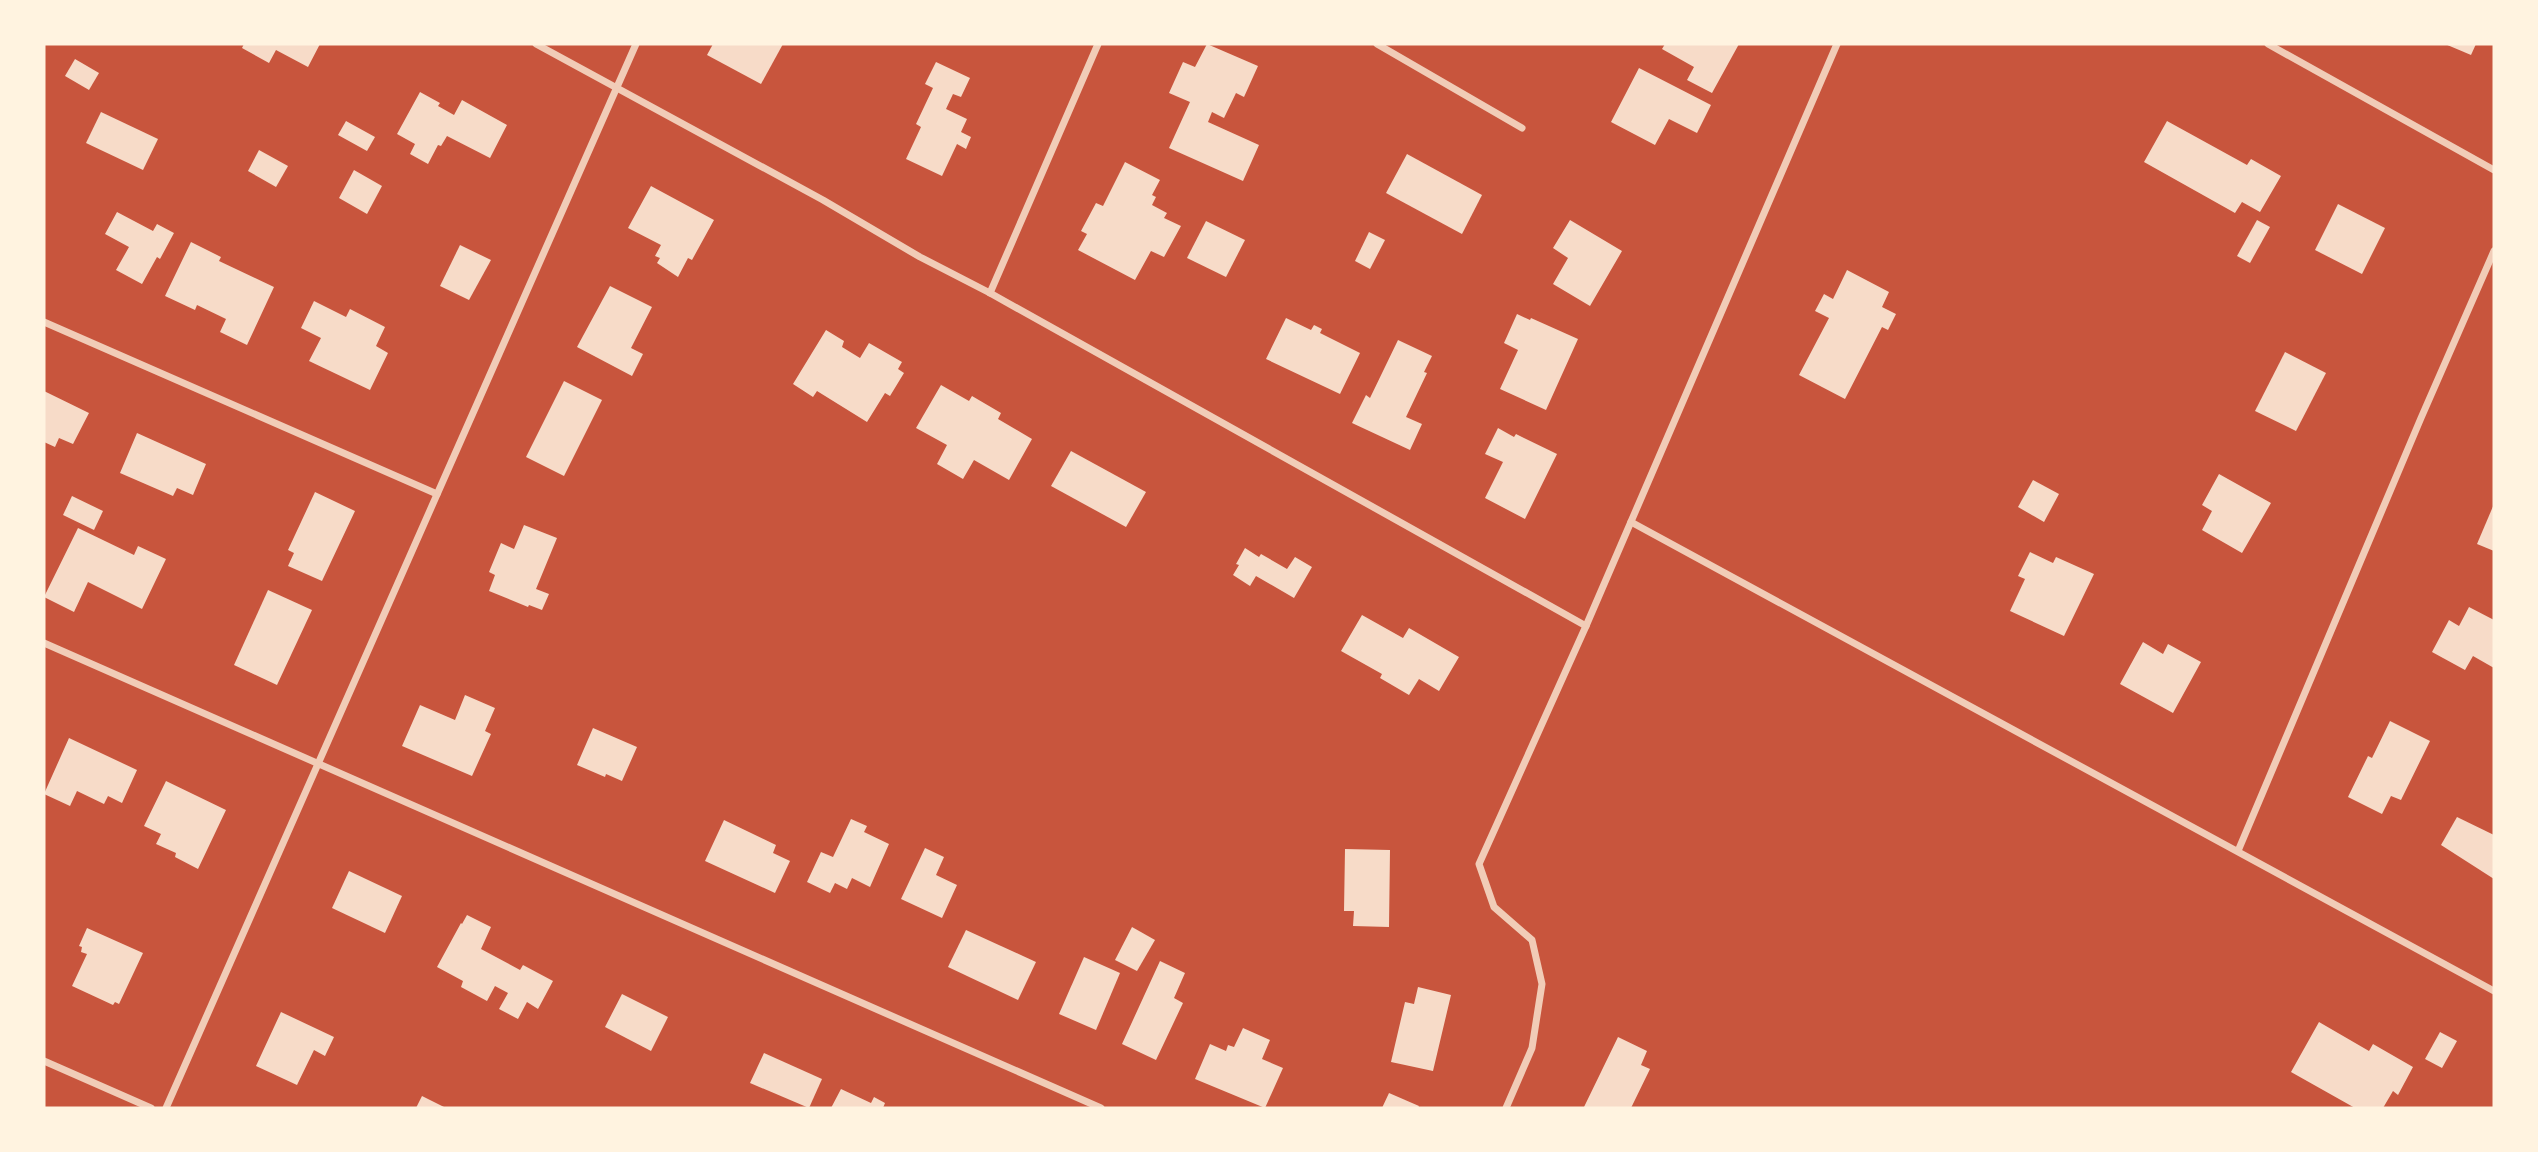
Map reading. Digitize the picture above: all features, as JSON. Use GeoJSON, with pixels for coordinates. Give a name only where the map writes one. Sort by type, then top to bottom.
{"type":"FeatureCollection","features":[{"type":"Feature","properties":{"kind":"street"},"geometry":{"type":"LineString","coordinates":[[536,44],[823,200],[920,257],[990,293],[1586,625]]}},
{"type":"Feature","properties":{"kind":"street"},"geometry":{"type":"LineString","coordinates":[[166,1108],[636,44]]}},
{"type":"Feature","properties":{"kind":"street"},"geometry":{"type":"LineString","coordinates":[[990,293],[1098,44]]}},
{"type":"Feature","properties":{"kind":"street"},"geometry":{"type":"LineString","coordinates":[[1377,44],[1522,128]]}},
{"type":"Feature","properties":{"kind":"street"},"geometry":{"type":"LineString","coordinates":[[1506,1108],[1532,1048],[1542,984],[1532,940],[1494,908],[1479,864],[1631,522],[1837,44]]}},
{"type":"Feature","properties":{"kind":"street"},"geometry":{"type":"LineString","coordinates":[[2268,44],[2494,170]]}},
{"type":"Feature","properties":{"kind":"street"},"geometry":{"type":"LineString","coordinates":[[2238,851],[2494,251]]}},
{"type":"Feature","properties":{"kind":"street"},"geometry":{"type":"LineString","coordinates":[[44,322],[437,494]]}},
{"type":"Feature","properties":{"kind":"street"},"geometry":{"type":"LineString","coordinates":[[1631,522],[2494,991]]}},
{"type":"Feature","properties":{"kind":"street"},"geometry":{"type":"LineString","coordinates":[[44,643],[1101,1108]]}},
{"type":"Feature","properties":{"kind":"street"},"geometry":{"type":"LineString","coordinates":[[44,1061],[151,1108]]}},
{"type":"Feature","properties":{"kind":"building"},"geometry":{"type":"Polygon","coordinates":[[[244,44],[320,44],[308,67],[276,50],[269,63],[242,48],[244,44]]]}},
{"type":"Feature","properties":{"kind":"building"},"geometry":{"type":"Polygon","coordinates":[[[713,44],[783,44],[761,84],[707,55],[713,44]]]}},
{"type":"Feature","properties":{"kind":"building"},"geometry":{"type":"Polygon","coordinates":[[[1207,44],[1258,66],[1244,97],[1236,93],[1224,118],[1212,112],[1208,122],[1259,145],[1243,181],[1169,148],[1190,102],[1169,93],[1183,62],[1195,67],[1207,44]]]}},
{"type":"Feature","properties":{"kind":"building"},"geometry":{"type":"Polygon","coordinates":[[[1665,44],[1739,44],[1712,93],[1687,80],[1694,67],[1662,49],[1665,44]]]}},
{"type":"Feature","properties":{"kind":"building"},"geometry":{"type":"Polygon","coordinates":[[[2445,44],[2476,44],[2471,55],[2445,44]]]}},
{"type":"Feature","properties":{"kind":"building"},"geometry":{"type":"Polygon","coordinates":[[[75,59],[99,73],[89,90],[65,76],[75,59]]]}},
{"type":"Feature","properties":{"kind":"building"},"geometry":{"type":"Polygon","coordinates":[[[936,62],[970,78],[961,97],[953,94],[946,109],[967,119],[961,132],[971,137],[966,149],[957,144],[942,176],[906,159],[921,127],[916,124],[933,88],[925,84],[936,62]]]}},
{"type":"Feature","properties":{"kind":"building"},"geometry":{"type":"Polygon","coordinates":[[[1639,68],[1711,105],[1697,133],[1669,119],[1655,145],[1611,122],[1639,68]]]}},
{"type":"Feature","properties":{"kind":"building"},"geometry":{"type":"Polygon","coordinates":[[[420,92],[454,115],[462,100],[507,125],[490,158],[447,136],[441,146],[438,145],[428,164],[410,154],[415,144],[397,134],[420,92]]]}},
{"type":"Feature","properties":{"kind":"building"},"geometry":{"type":"Polygon","coordinates":[[[101,112],[158,139],[143,170],[86,143],[101,112]]]}},
{"type":"Feature","properties":{"kind":"building"},"geometry":{"type":"Polygon","coordinates":[[[346,121],[375,137],[367,151],[338,135],[346,121]]]}},
{"type":"Feature","properties":{"kind":"building"},"geometry":{"type":"Polygon","coordinates":[[[2167,121],[2247,165],[2251,159],[2281,176],[2260,212],[2242,202],[2235,213],[2144,162],[2167,121]]]}},
{"type":"Feature","properties":{"kind":"building"},"geometry":{"type":"Polygon","coordinates":[[[259,150],[288,166],[276,187],[248,171],[259,150]]]}},
{"type":"Feature","properties":{"kind":"building"},"geometry":{"type":"Polygon","coordinates":[[[1407,154],[1482,195],[1462,234],[1386,193],[1407,154]]]}},
{"type":"Feature","properties":{"kind":"building"},"geometry":{"type":"Polygon","coordinates":[[[1125,162],[1160,180],[1152,195],[1156,197],[1152,205],[1167,213],[1164,218],[1181,226],[1164,257],[1151,251],[1135,280],[1078,250],[1087,234],[1081,231],[1096,203],[1103,206],[1125,162]]]}},
{"type":"Feature","properties":{"kind":"building"},"geometry":{"type":"Polygon","coordinates":[[[354,170],[382,186],[367,214],[339,198],[354,170]]]}},
{"type":"Feature","properties":{"kind":"building"},"geometry":{"type":"Polygon","coordinates":[[[651,186],[714,220],[692,260],[688,258],[678,277],[657,263],[660,258],[655,256],[661,245],[628,228],[651,186]]]}},
{"type":"Feature","properties":{"kind":"building"},"geometry":{"type":"Polygon","coordinates":[[[2338,204],[2385,228],[2362,274],[2315,250],[2338,204]]]}},
{"type":"Feature","properties":{"kind":"building"},"geometry":{"type":"Polygon","coordinates":[[[117,212],[153,231],[157,224],[174,233],[142,284],[116,270],[129,247],[105,234],[117,212]]]}},
{"type":"Feature","properties":{"kind":"building"},"geometry":{"type":"Polygon","coordinates":[[[1570,220],[1622,251],[1590,306],[1553,284],[1568,258],[1553,248],[1570,220]]]}},
{"type":"Feature","properties":{"kind":"building"},"geometry":{"type":"Polygon","coordinates":[[[2257,220],[2270,227],[2250,263],[2237,256],[2257,220]]]}},
{"type":"Feature","properties":{"kind":"building"},"geometry":{"type":"Polygon","coordinates":[[[1206,221],[1245,240],[1226,277],[1187,258],[1206,221]]]}},
{"type":"Feature","properties":{"kind":"building"},"geometry":{"type":"Polygon","coordinates":[[[1369,232],[1385,240],[1370,269],[1355,261],[1369,232]]]}},
{"type":"Feature","properties":{"kind":"building"},"geometry":{"type":"Polygon","coordinates":[[[191,242],[221,257],[219,261],[274,287],[247,345],[220,332],[226,319],[197,305],[195,310],[165,296],[191,242]]]}},
{"type":"Feature","properties":{"kind":"building"},"geometry":{"type":"Polygon","coordinates":[[[460,245],[491,260],[469,300],[440,286],[460,245]]]}},
{"type":"Feature","properties":{"kind":"building"},"geometry":{"type":"Polygon","coordinates":[[[1847,270],[1889,292],[1882,307],[1896,314],[1888,330],[1882,327],[1845,399],[1799,375],[1829,318],[1815,311],[1824,294],[1833,299],[1847,270]]]}},
{"type":"Feature","properties":{"kind":"building"},"geometry":{"type":"Polygon","coordinates":[[[610,286],[652,307],[631,348],[643,354],[632,376],[577,347],[610,286]]]}},
{"type":"Feature","properties":{"kind":"building"},"geometry":{"type":"Polygon","coordinates":[[[314,301],[346,317],[350,309],[385,327],[376,346],[388,353],[370,390],[309,361],[321,338],[301,328],[314,301]]]}},
{"type":"Feature","properties":{"kind":"building"},"geometry":{"type":"Polygon","coordinates":[[[1517,314],[1578,339],[1546,410],[1500,389],[1518,350],[1504,343],[1517,314]]]}},
{"type":"Feature","properties":{"kind":"building"},"geometry":{"type":"Polygon","coordinates":[[[1286,318],[1311,330],[1314,325],[1322,329],[1320,333],[1360,353],[1340,394],[1266,359],[1286,318]]]}},
{"type":"Feature","properties":{"kind":"building"},"geometry":{"type":"Polygon","coordinates":[[[826,330],[844,341],[842,347],[860,358],[869,343],[902,362],[898,369],[904,373],[890,396],[885,393],[867,422],[817,391],[813,397],[793,384],[826,330]]]}},
{"type":"Feature","properties":{"kind":"building"},"geometry":{"type":"Polygon","coordinates":[[[1398,340],[1432,356],[1406,417],[1422,424],[1410,450],[1352,423],[1366,395],[1370,398],[1398,340]]]}},
{"type":"Feature","properties":{"kind":"building"},"geometry":{"type":"Polygon","coordinates":[[[2285,352],[2326,373],[2296,431],[2255,411],[2285,352]]]}},
{"type":"Feature","properties":{"kind":"building"},"geometry":{"type":"Polygon","coordinates":[[[564,381],[602,400],[564,476],[526,457],[564,381]]]}},
{"type":"Feature","properties":{"kind":"building"},"geometry":{"type":"Polygon","coordinates":[[[941,385],[969,401],[972,396],[1001,413],[998,419],[1032,439],[1009,480],[974,460],[963,479],[937,464],[947,445],[916,428],[941,385]]]}},
{"type":"Feature","properties":{"kind":"building"},"geometry":{"type":"Polygon","coordinates":[[[44,391],[89,413],[73,444],[59,438],[55,447],[44,442],[44,391]]]}},
{"type":"Feature","properties":{"kind":"building"},"geometry":{"type":"Polygon","coordinates":[[[1498,428],[1557,454],[1525,519],[1485,498],[1503,462],[1485,454],[1498,428]]]}},
{"type":"Feature","properties":{"kind":"building"},"geometry":{"type":"Polygon","coordinates":[[[137,433],[206,464],[193,495],[177,488],[173,496],[120,473],[137,433]]]}},
{"type":"Feature","properties":{"kind":"building"},"geometry":{"type":"Polygon","coordinates":[[[1071,451],[1146,492],[1126,527],[1051,486],[1071,451]]]}},
{"type":"Feature","properties":{"kind":"building"},"geometry":{"type":"Polygon","coordinates":[[[2219,474],[2271,503],[2242,553],[2202,530],[2212,511],[2202,505],[2219,474]]]}},
{"type":"Feature","properties":{"kind":"building"},"geometry":{"type":"Polygon","coordinates":[[[2033,480],[2059,494],[2044,522],[2018,507],[2033,480]]]}},
{"type":"Feature","properties":{"kind":"building"},"geometry":{"type":"Polygon","coordinates":[[[315,492],[355,511],[322,581],[288,566],[294,553],[288,550],[315,492]]]}},
{"type":"Feature","properties":{"kind":"building"},"geometry":{"type":"Polygon","coordinates":[[[72,496],[103,511],[94,530],[63,515],[72,496]]]}},
{"type":"Feature","properties":{"kind":"building"},"geometry":{"type":"Polygon","coordinates":[[[2494,504],[2494,551],[2477,544],[2494,504]]]}},
{"type":"Feature","properties":{"kind":"building"},"geometry":{"type":"Polygon","coordinates":[[[524,525],[557,538],[536,589],[549,594],[542,610],[489,591],[495,575],[489,572],[501,543],[514,549],[524,525]]]}},
{"type":"Feature","properties":{"kind":"building"},"geometry":{"type":"Polygon","coordinates":[[[78,528],[134,555],[138,546],[166,559],[142,609],[88,582],[74,612],[44,597],[78,528]]]}},
{"type":"Feature","properties":{"kind":"building"},"geometry":{"type":"Polygon","coordinates":[[[1245,548],[1287,569],[1295,557],[1312,567],[1294,598],[1256,576],[1250,586],[1233,575],[1245,548]]]}},
{"type":"Feature","properties":{"kind":"building"},"geometry":{"type":"Polygon","coordinates":[[[2030,552],[2053,563],[2056,557],[2094,574],[2064,636],[2010,611],[2025,579],[2018,576],[2030,552]]]}},
{"type":"Feature","properties":{"kind":"building"},"geometry":{"type":"Polygon","coordinates":[[[268,590],[312,610],[277,685],[234,665],[268,590]]]}},
{"type":"Feature","properties":{"kind":"building"},"geometry":{"type":"Polygon","coordinates":[[[2469,607],[2494,620],[2494,668],[2473,656],[2465,670],[2432,652],[2449,620],[2459,626],[2469,607]]]}},
{"type":"Feature","properties":{"kind":"building"},"geometry":{"type":"Polygon","coordinates":[[[1362,615],[1403,638],[1409,628],[1459,657],[1439,691],[1419,679],[1409,695],[1380,678],[1382,674],[1341,651],[1362,615]]]}},
{"type":"Feature","properties":{"kind":"building"},"geometry":{"type":"Polygon","coordinates":[[[2143,642],[2163,654],[2168,644],[2201,662],[2173,713],[2120,684],[2143,642]]]}},
{"type":"Feature","properties":{"kind":"building"},"geometry":{"type":"Polygon","coordinates":[[[465,695],[495,708],[485,731],[491,734],[472,776],[402,746],[420,705],[455,720],[465,695]]]}},
{"type":"Feature","properties":{"kind":"building"},"geometry":{"type":"Polygon","coordinates":[[[2390,721],[2430,741],[2401,800],[2391,796],[2382,814],[2348,797],[2368,756],[2372,758],[2390,721]]]}},
{"type":"Feature","properties":{"kind":"building"},"geometry":{"type":"Polygon","coordinates":[[[593,728],[637,747],[622,781],[577,765],[593,728]]]}},
{"type":"Feature","properties":{"kind":"building"},"geometry":{"type":"Polygon","coordinates":[[[69,738],[137,770],[122,803],[108,796],[104,804],[77,791],[70,806],[44,794],[69,738]]]}},
{"type":"Feature","properties":{"kind":"building"},"geometry":{"type":"Polygon","coordinates":[[[166,781],[226,810],[198,869],[175,857],[176,853],[156,844],[161,834],[144,826],[166,781]]]}},
{"type":"Feature","properties":{"kind":"building"},"geometry":{"type":"Polygon","coordinates":[[[2457,817],[2494,835],[2494,879],[2441,845],[2457,817]]]}},
{"type":"Feature","properties":{"kind":"building"},"geometry":{"type":"Polygon","coordinates":[[[851,819],[867,826],[864,832],[889,844],[870,887],[852,878],[847,889],[835,883],[830,893],[807,882],[821,852],[833,857],[851,819]]]}},
{"type":"Feature","properties":{"kind":"building"},"geometry":{"type":"Polygon","coordinates":[[[724,820],[776,845],[773,853],[790,861],[775,893],[705,861],[724,820]]]}},
{"type":"Feature","properties":{"kind":"building"},"geometry":{"type":"Polygon","coordinates":[[[925,848],[944,857],[936,875],[957,885],[942,918],[901,899],[925,848]]]}},
{"type":"Feature","properties":{"kind":"building"},"geometry":{"type":"Polygon","coordinates":[[[1345,849],[1390,850],[1389,927],[1353,926],[1354,911],[1344,911],[1345,849]]]}},
{"type":"Feature","properties":{"kind":"building"},"geometry":{"type":"Polygon","coordinates":[[[349,871],[402,896],[385,933],[332,908],[349,871]]]}},
{"type":"Feature","properties":{"kind":"building"},"geometry":{"type":"Polygon","coordinates":[[[467,915],[491,927],[481,949],[520,970],[523,965],[553,981],[538,1009],[527,1002],[518,1019],[499,1009],[508,993],[495,986],[487,1001],[461,987],[463,981],[437,967],[467,915]]]}},
{"type":"Feature","properties":{"kind":"building"},"geometry":{"type":"Polygon","coordinates":[[[1132,927],[1155,940],[1137,971],[1115,960],[1132,927]]]}},
{"type":"Feature","properties":{"kind":"building"},"geometry":{"type":"Polygon","coordinates":[[[87,928],[143,953],[119,1004],[115,1002],[113,1005],[72,986],[87,954],[81,952],[82,947],[79,946],[87,928]]]}},
{"type":"Feature","properties":{"kind":"building"},"geometry":{"type":"Polygon","coordinates":[[[966,930],[1036,962],[1018,1000],[948,967],[966,930]]]}},
{"type":"Feature","properties":{"kind":"building"},"geometry":{"type":"Polygon","coordinates":[[[1084,957],[1120,973],[1096,1030],[1059,1014],[1084,957]]]}},
{"type":"Feature","properties":{"kind":"building"},"geometry":{"type":"Polygon","coordinates":[[[1160,961],[1185,973],[1174,998],[1183,1003],[1156,1060],[1122,1044],[1160,961]]]}},
{"type":"Feature","properties":{"kind":"building"},"geometry":{"type":"Polygon","coordinates":[[[1418,987],[1451,995],[1433,1071],[1391,1062],[1405,1002],[1414,1004],[1418,987]]]}},
{"type":"Feature","properties":{"kind":"building"},"geometry":{"type":"Polygon","coordinates":[[[622,994],[668,1017],[651,1051],[605,1027],[622,994]]]}},
{"type":"Feature","properties":{"kind":"building"},"geometry":{"type":"Polygon","coordinates":[[[281,1012],[334,1037],[325,1056],[314,1050],[297,1085],[256,1066],[281,1012]]]}},
{"type":"Feature","properties":{"kind":"building"},"geometry":{"type":"Polygon","coordinates":[[[2319,1022],[2369,1051],[2373,1044],[2413,1067],[2398,1095],[2393,1091],[2383,1108],[2355,1108],[2291,1072],[2319,1022]]]}},
{"type":"Feature","properties":{"kind":"building"},"geometry":{"type":"Polygon","coordinates":[[[1243,1028],[1270,1040],[1262,1059],[1283,1068],[1265,1108],[1195,1079],[1210,1044],[1226,1051],[1228,1045],[1234,1047],[1243,1028]]]}},
{"type":"Feature","properties":{"kind":"building"},"geometry":{"type":"Polygon","coordinates":[[[2440,1032],[2457,1041],[2442,1068],[2425,1059],[2440,1032]]]}},
{"type":"Feature","properties":{"kind":"building"},"geometry":{"type":"Polygon","coordinates":[[[1618,1037],[1647,1051],[1641,1065],[1650,1069],[1631,1108],[1584,1107],[1618,1037]]]}},
{"type":"Feature","properties":{"kind":"building"},"geometry":{"type":"Polygon","coordinates":[[[764,1053],[822,1079],[809,1108],[750,1083],[764,1053]]]}},
{"type":"Feature","properties":{"kind":"building"},"geometry":{"type":"Polygon","coordinates":[[[841,1089],[871,1103],[874,1097],[885,1103],[883,1108],[831,1108],[841,1089]]]}},
{"type":"Feature","properties":{"kind":"building"},"geometry":{"type":"Polygon","coordinates":[[[1389,1093],[1419,1106],[1382,1108],[1389,1093]]]}},
{"type":"Feature","properties":{"kind":"building"},"geometry":{"type":"Polygon","coordinates":[[[422,1096],[446,1108],[416,1108],[422,1096]]]}}]}
